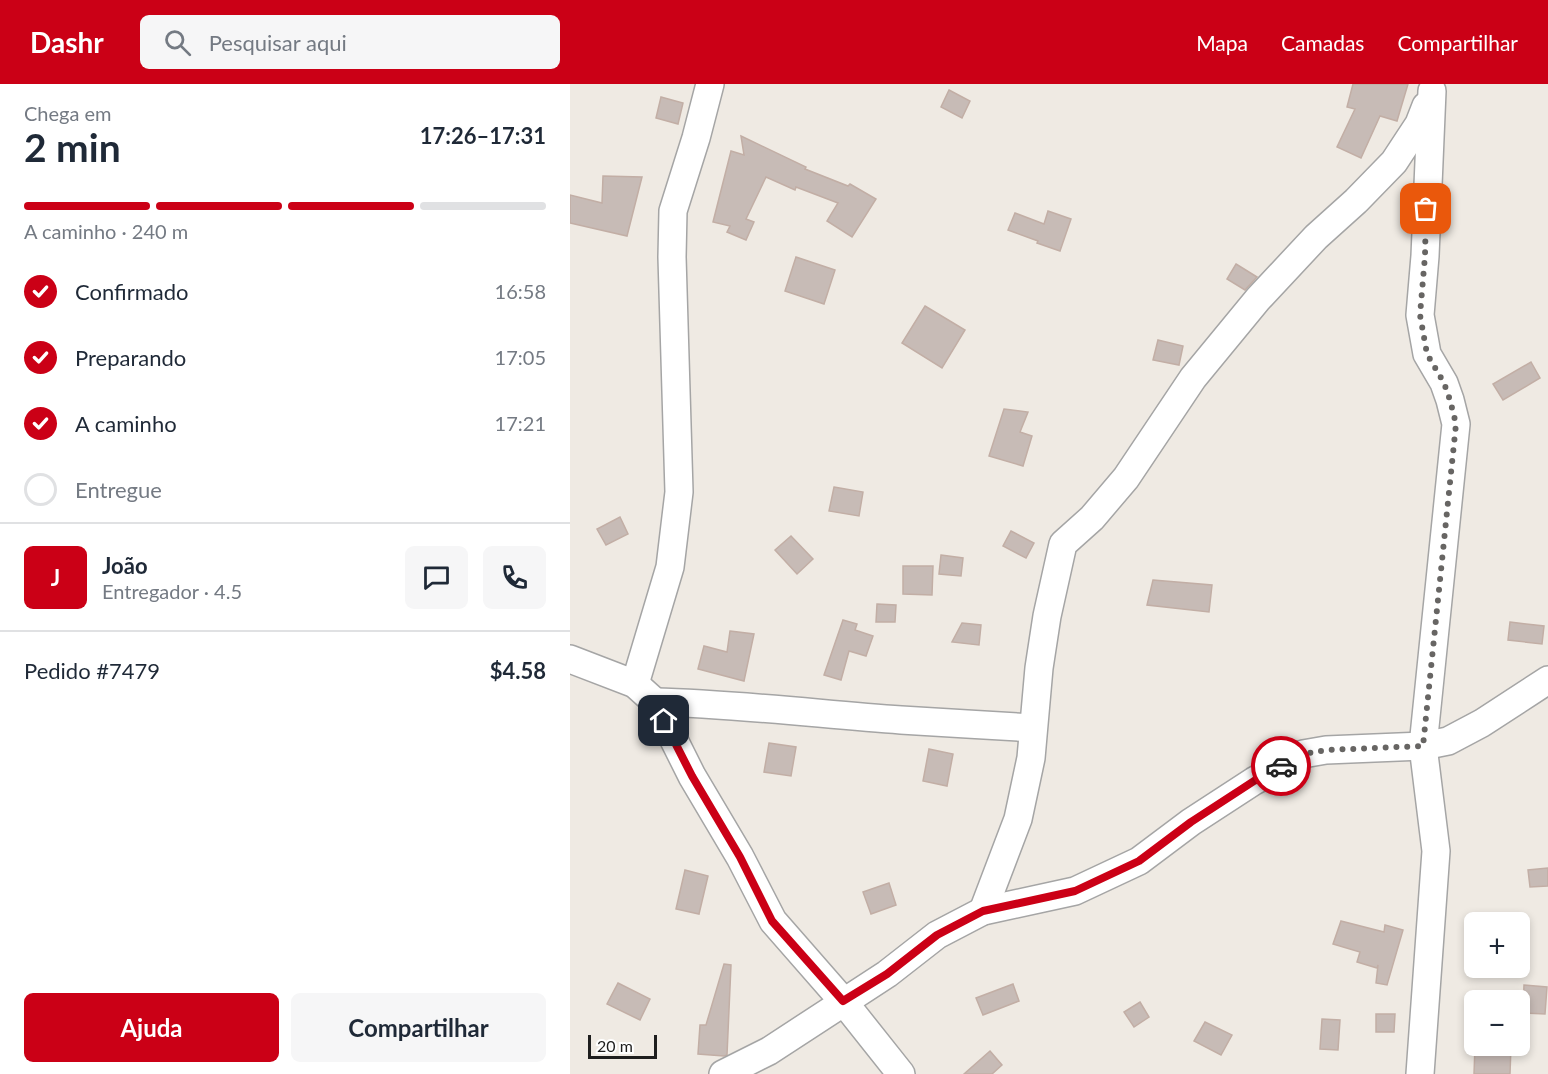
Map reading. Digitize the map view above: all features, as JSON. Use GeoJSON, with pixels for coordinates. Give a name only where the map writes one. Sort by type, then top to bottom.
{"type":"FeatureCollection","features":[{"type":"Feature","properties":{"kind":"street"},"geometry":{"type":"LineString","coordinates":[[635,684],[670,567],[679,492],[672,257],[673,211],[710,84]]}},
{"type":"Feature","properties":{"kind":"street"},"geometry":{"type":"LineString","coordinates":[[983,911],[1018,819],[1031,758],[1039,668],[1047,616],[1063,544],[1092,518],[1126,478],[1193,378],[1258,299],[1316,237],[1394,162],[1419,124],[1433,88]]}},
{"type":"Feature","properties":{"kind":"street"},"geometry":{"type":"LineString","coordinates":[[1420,1074],[1436,851],[1423,746],[1456,424],[1444,383],[1427,354],[1420,315],[1433,88]]}},
{"type":"Feature","properties":{"kind":"street"},"geometry":{"type":"LineString","coordinates":[[570,659],[635,684],[655,702],[692,776],[740,857],[772,921],[843,1001],[901,1074]]}},
{"type":"Feature","properties":{"kind":"street"},"geometry":{"type":"LineString","coordinates":[[723,1074],[769,1051],[887,974],[937,935],[983,911],[1075,891],[1139,861],[1191,822],[1245,787],[1304,754],[1326,750],[1423,746],[1448,741],[1482,723],[1548,680]]}},
{"type":"Feature","properties":{"kind":"street"},"geometry":{"type":"LineString","coordinates":[[655,702],[736,705],[902,720],[1033,728]]}},
{"type":"Feature","properties":{"kind":"building"},"geometry":{"type":"Polygon","coordinates":[[[1353,84],[1408,84],[1397,121],[1380,116],[1361,158],[1337,147],[1355,109],[1347,107],[1353,84]]]}},
{"type":"Feature","properties":{"kind":"building"},"geometry":{"type":"Polygon","coordinates":[[[949,90],[970,101],[962,118],[941,107],[949,90]]]}},
{"type":"Feature","properties":{"kind":"building"},"geometry":{"type":"Polygon","coordinates":[[[661,97],[683,103],[678,124],[656,118],[661,97]]]}},
{"type":"Feature","properties":{"kind":"building"},"geometry":{"type":"Polygon","coordinates":[[[741,136],[806,167],[805,169],[848,186],[850,184],[876,199],[852,237],[827,221],[838,203],[796,187],[795,190],[766,177],[746,219],[754,222],[746,240],[727,232],[730,226],[713,222],[731,151],[744,155],[741,136]]]}},
{"type":"Feature","properties":{"kind":"building"},"geometry":{"type":"Polygon","coordinates":[[[603,176],[642,177],[627,236],[570,223],[570,195],[602,203],[603,176]]]}},
{"type":"Feature","properties":{"kind":"building"},"geometry":{"type":"Polygon","coordinates":[[[1048,211],[1071,219],[1060,251],[1008,230],[1015,213],[1044,224],[1048,211]]]}},
{"type":"Feature","properties":{"kind":"building"},"geometry":{"type":"Polygon","coordinates":[[[796,257],[835,270],[824,304],[785,291],[796,257]]]}},
{"type":"Feature","properties":{"kind":"building"},"geometry":{"type":"Polygon","coordinates":[[[1236,264],[1257,277],[1245,290],[1227,279],[1236,264]]]}},
{"type":"Feature","properties":{"kind":"building"},"geometry":{"type":"Polygon","coordinates":[[[925,306],[965,330],[942,368],[902,343],[925,306]]]}},
{"type":"Feature","properties":{"kind":"building"},"geometry":{"type":"Polygon","coordinates":[[[1158,340],[1183,346],[1179,365],[1153,360],[1158,340]]]}},
{"type":"Feature","properties":{"kind":"building"},"geometry":{"type":"Polygon","coordinates":[[[1531,362],[1540,378],[1503,400],[1493,384],[1531,362]]]}},
{"type":"Feature","properties":{"kind":"building"},"geometry":{"type":"Polygon","coordinates":[[[1004,409],[1028,412],[1020,432],[1032,436],[1023,466],[989,456],[1004,409]]]}},
{"type":"Feature","properties":{"kind":"building"},"geometry":{"type":"Polygon","coordinates":[[[834,487],[863,492],[859,516],[829,511],[834,487]]]}},
{"type":"Feature","properties":{"kind":"building"},"geometry":{"type":"Polygon","coordinates":[[[620,517],[628,534],[606,545],[597,529],[620,517]]]}},
{"type":"Feature","properties":{"kind":"building"},"geometry":{"type":"Polygon","coordinates":[[[1011,531],[1034,543],[1026,558],[1003,546],[1011,531]]]}},
{"type":"Feature","properties":{"kind":"building"},"geometry":{"type":"Polygon","coordinates":[[[791,536],[813,559],[797,574],[775,550],[791,536]]]}},
{"type":"Feature","properties":{"kind":"building"},"geometry":{"type":"Polygon","coordinates":[[[941,555],[963,558],[961,576],[939,574],[941,555]]]}},
{"type":"Feature","properties":{"kind":"building"},"geometry":{"type":"Polygon","coordinates":[[[903,566],[933,566],[932,595],[903,594],[903,566]]]}},
{"type":"Feature","properties":{"kind":"building"},"geometry":{"type":"Polygon","coordinates":[[[1153,580],[1212,585],[1209,612],[1147,605],[1153,580]]]}},
{"type":"Feature","properties":{"kind":"building"},"geometry":{"type":"Polygon","coordinates":[[[877,604],[896,605],[895,622],[876,622],[877,604]]]}},
{"type":"Feature","properties":{"kind":"building"},"geometry":{"type":"Polygon","coordinates":[[[843,620],[857,624],[855,630],[873,636],[866,656],[849,651],[841,680],[824,675],[843,620]]]}},
{"type":"Feature","properties":{"kind":"building"},"geometry":{"type":"Polygon","coordinates":[[[1510,622],[1544,626],[1542,644],[1508,640],[1510,622]]]}},
{"type":"Feature","properties":{"kind":"building"},"geometry":{"type":"Polygon","coordinates":[[[962,623],[981,625],[979,645],[952,642],[962,623]]]}},
{"type":"Feature","properties":{"kind":"building"},"geometry":{"type":"Polygon","coordinates":[[[730,631],[754,634],[744,681],[698,669],[704,646],[727,652],[730,631]]]}},
{"type":"Feature","properties":{"kind":"building"},"geometry":{"type":"Polygon","coordinates":[[[769,743],[796,747],[791,776],[764,772],[769,743]]]}},
{"type":"Feature","properties":{"kind":"building"},"geometry":{"type":"Polygon","coordinates":[[[929,749],[953,754],[947,786],[923,781],[929,749]]]}},
{"type":"Feature","properties":{"kind":"building"},"geometry":{"type":"Polygon","coordinates":[[[1548,868],[1548,886],[1530,887],[1528,870],[1548,868]]]}},
{"type":"Feature","properties":{"kind":"building"},"geometry":{"type":"Polygon","coordinates":[[[685,870],[708,876],[699,914],[676,909],[685,870]]]}},
{"type":"Feature","properties":{"kind":"building"},"geometry":{"type":"Polygon","coordinates":[[[889,883],[896,905],[871,914],[863,892],[889,883]]]}},
{"type":"Feature","properties":{"kind":"building"},"geometry":{"type":"Polygon","coordinates":[[[1341,921],[1384,932],[1385,925],[1403,930],[1387,985],[1376,983],[1378,965],[1377,968],[1357,962],[1360,952],[1333,944],[1341,921]]]}},
{"type":"Feature","properties":{"kind":"building"},"geometry":{"type":"Polygon","coordinates":[[[724,964],[731,965],[727,1055],[698,1054],[700,1025],[706,1025],[724,964]]]}},
{"type":"Feature","properties":{"kind":"building"},"geometry":{"type":"Polygon","coordinates":[[[618,983],[650,999],[640,1020],[607,1004],[618,983]]]}},
{"type":"Feature","properties":{"kind":"building"},"geometry":{"type":"Polygon","coordinates":[[[1013,984],[1019,1001],[983,1015],[976,998],[1013,984]]]}},
{"type":"Feature","properties":{"kind":"building"},"geometry":{"type":"Polygon","coordinates":[[[1524,985],[1547,987],[1545,1014],[1530,1013],[1530,990],[1524,990],[1524,985]]]}},
{"type":"Feature","properties":{"kind":"building"},"geometry":{"type":"Polygon","coordinates":[[[1140,1002],[1149,1017],[1134,1027],[1124,1012],[1140,1002]]]}},
{"type":"Feature","properties":{"kind":"building"},"geometry":{"type":"Polygon","coordinates":[[[1376,1014],[1395,1014],[1394,1032],[1376,1032],[1376,1014]]]}},
{"type":"Feature","properties":{"kind":"building"},"geometry":{"type":"Polygon","coordinates":[[[1322,1019],[1340,1020],[1338,1050],[1320,1049],[1322,1019]]]}},
{"type":"Feature","properties":{"kind":"building"},"geometry":{"type":"Polygon","coordinates":[[[1205,1022],[1232,1035],[1221,1055],[1194,1041],[1205,1022]]]}},
{"type":"Feature","properties":{"kind":"building"},"geometry":{"type":"Polygon","coordinates":[[[990,1051],[1002,1065],[992,1074],[964,1074],[990,1051]]]}},
{"type":"Feature","properties":{"kind":"building"},"geometry":{"type":"Polygon","coordinates":[[[1475,1056],[1511,1056],[1510,1074],[1474,1074],[1475,1056]]]}},
{"type":"Feature","properties":{"kind":"way so far"},"geometry":{"type":"LineString","coordinates":[[1281,766],[1304,754],[1326,750],[1423,746],[1456,424],[1444,383],[1427,354],[1420,315],[1426,209]]}},
{"type":"Feature","properties":{"kind":"route"},"geometry":{"type":"LineString","coordinates":[[664,721],[692,776],[740,857],[772,921],[843,1001],[887,974],[937,935],[983,911],[1075,891],[1139,861],[1191,822],[1281,766]]}}]}
